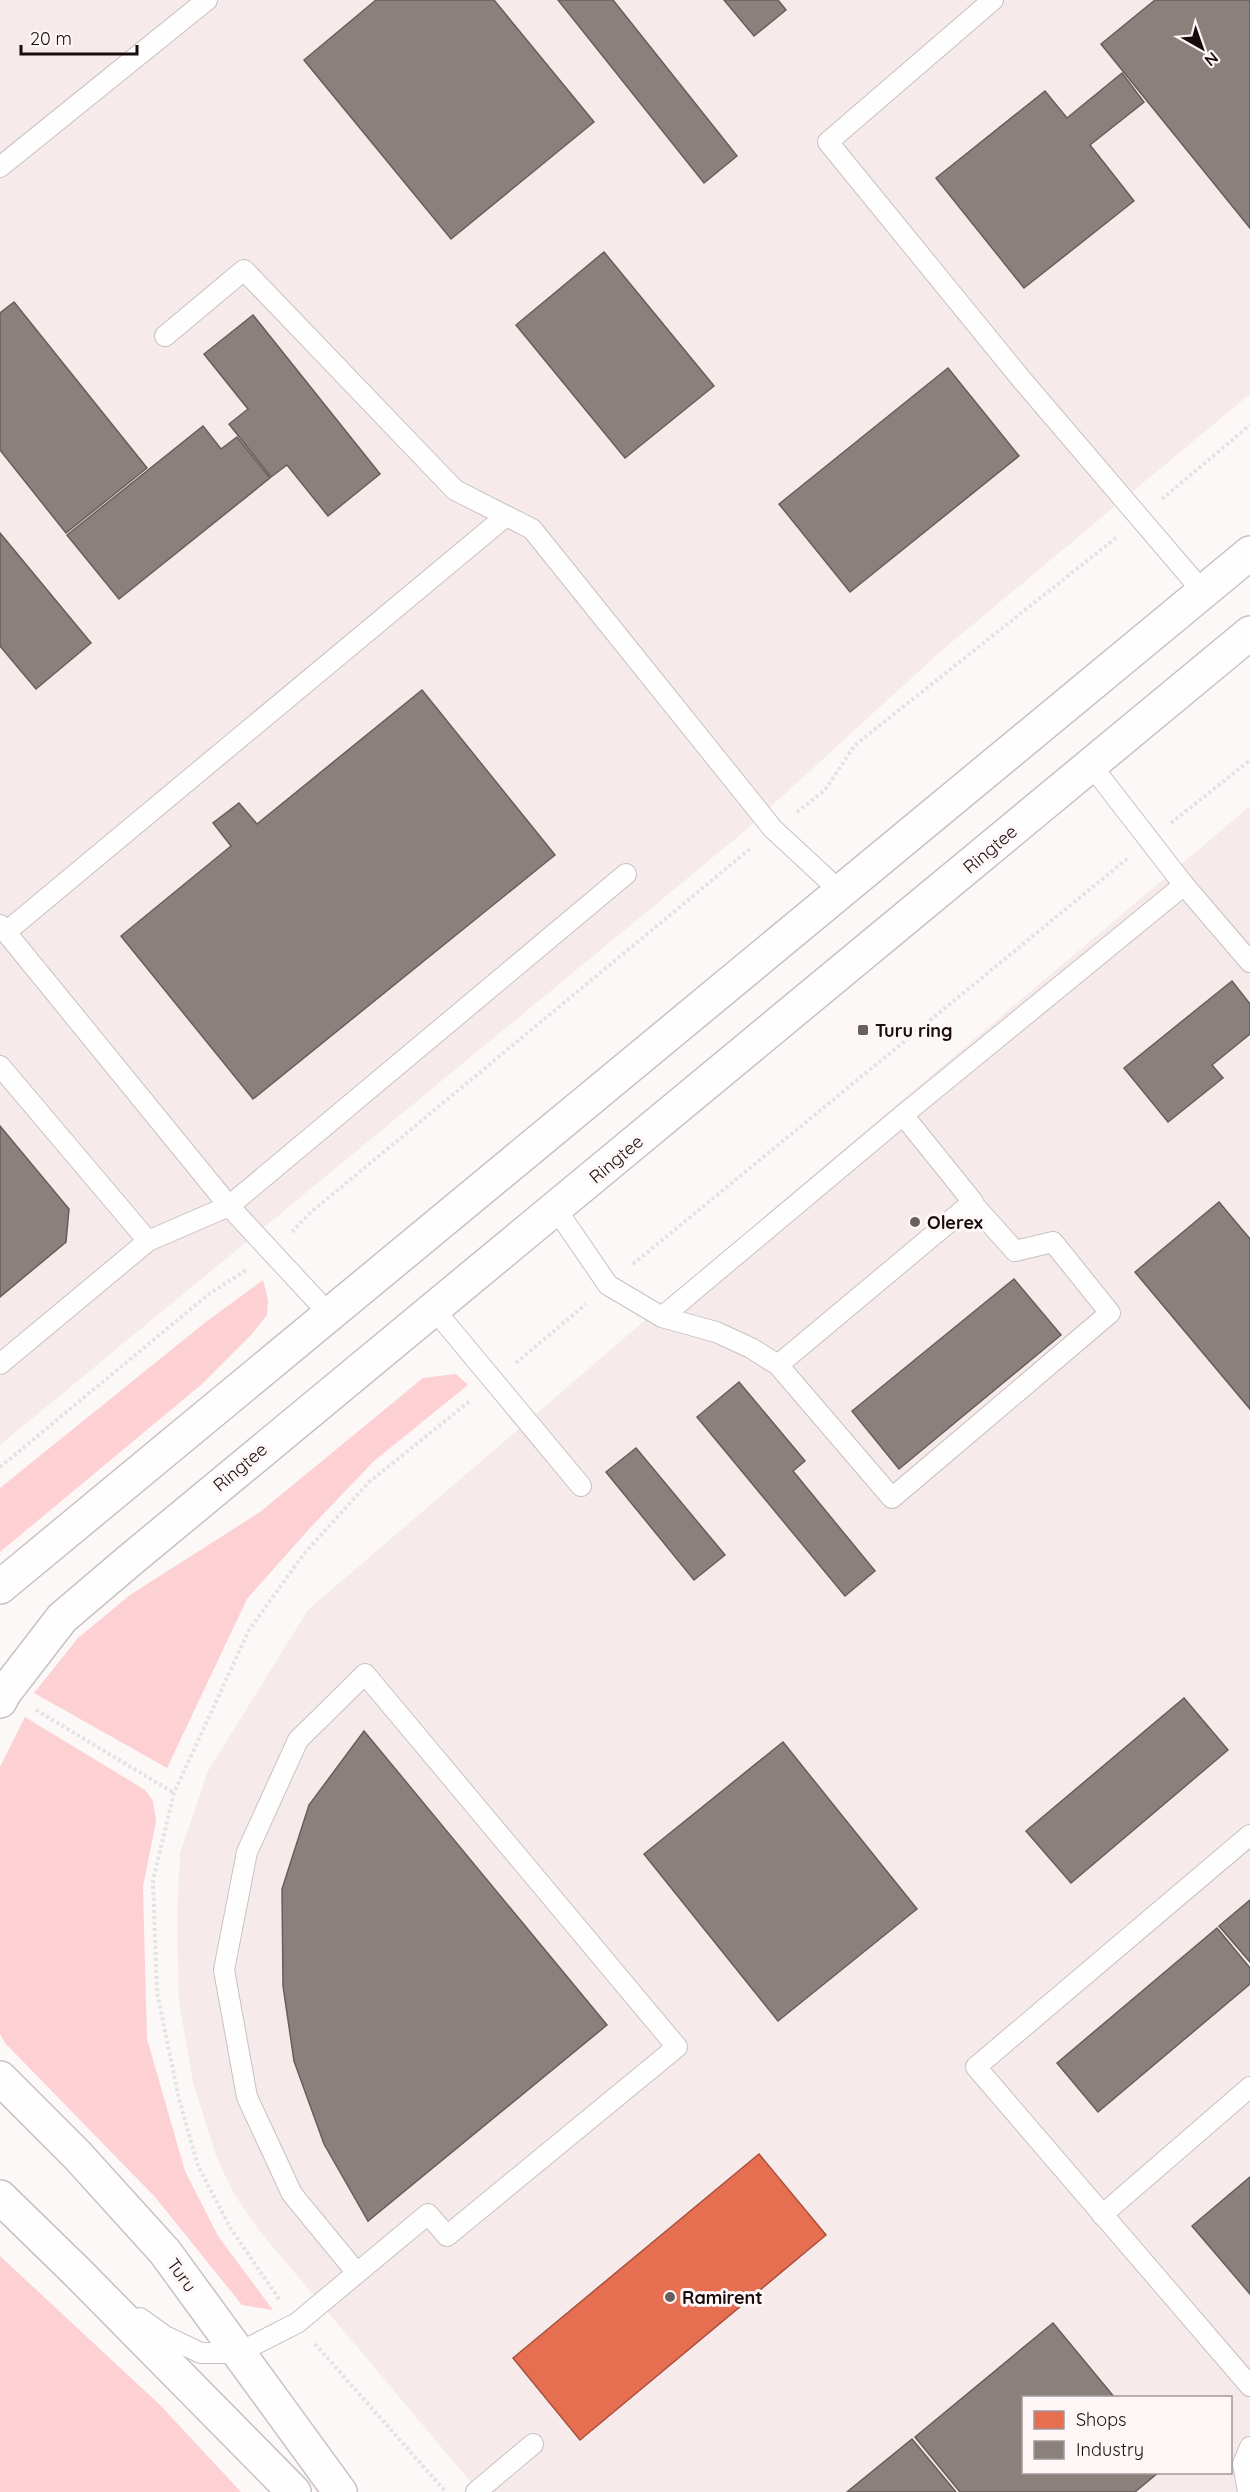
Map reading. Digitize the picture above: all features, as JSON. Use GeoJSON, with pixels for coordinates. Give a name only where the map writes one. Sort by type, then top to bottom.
{"type":"FeatureCollection","features":[{"type":"Feature","properties":{"kind":"main road"},"geometry":{"type":"LineString","coordinates":[[0,1587],[1250,553]]}},
{"type":"Feature","properties":{"kind":"main road","name":"Ringtee"},"geometry":{"type":"LineString","coordinates":[[0,1701],[62,1618],[196,1504],[556,1209],[1250,633]]}},
{"type":"Feature","properties":{"kind":"main road","name":"Turu"},"geometry":{"type":"LineString","coordinates":[[0,2078],[78,2156],[165,2252],[340,2492]]}},
{"type":"Feature","properties":{"kind":"main road"},"geometry":{"type":"LineString","coordinates":[[0,2197],[294,2492]]}},
{"type":"Feature","properties":{"kind":"lane"},"geometry":{"type":"LineString","coordinates":[[0,167],[207,0]]}},
{"type":"Feature","properties":{"kind":"lane"},"geometry":{"type":"LineString","coordinates":[[993,0],[828,142],[1022,380],[1203,593]]}},
{"type":"Feature","properties":{"kind":"lane"},"geometry":{"type":"LineString","coordinates":[[165,336],[244,270],[455,490],[532,529],[773,829],[841,891]]}},
{"type":"Feature","properties":{"kind":"lane"},"geometry":{"type":"LineString","coordinates":[[329,1314],[229,1206],[3,929],[506,516]]}},
{"type":"Feature","properties":{"kind":"lane"},"geometry":{"type":"LineString","coordinates":[[1091,765],[1148,841],[1250,962]]}},
{"type":"Feature","properties":{"kind":"lane"},"geometry":{"type":"LineString","coordinates":[[0,1364],[148,1241],[229,1206],[626,874]]}},
{"type":"Feature","properties":{"kind":"lane"},"geometry":{"type":"LineString","coordinates":[[662,1317],[903,1115],[1184,885]]}},
{"type":"Feature","properties":{"kind":"lane"},"geometry":{"type":"LineString","coordinates":[[0,1066],[148,1241]]}},
{"type":"Feature","properties":{"kind":"lane"},"geometry":{"type":"LineString","coordinates":[[556,1209],[608,1285],[662,1317],[716,1332],[751,1348],[778,1365],[892,1498],[1110,1313],[1053,1242],[1015,1251],[972,1203],[903,1115]]}},
{"type":"Feature","properties":{"kind":"lane"},"geometry":{"type":"LineString","coordinates":[[778,1365],[972,1203]]}},
{"type":"Feature","properties":{"kind":"lane"},"geometry":{"type":"LineString","coordinates":[[433,1308],[581,1486]]}},
{"type":"Feature","properties":{"kind":"lane"},"geometry":{"type":"LineString","coordinates":[[77,2272],[165,2336],[201,2353],[238,2353],[297,2323],[428,2214],[447,2236],[677,2047],[365,1674],[298,1740],[247,1851],[224,1970],[247,2097],[292,2194],[357,2272]]}},
{"type":"Feature","properties":{"kind":"lane"},"geometry":{"type":"LineString","coordinates":[[1250,1836],[976,2067],[1250,2386]]}},
{"type":"Feature","properties":{"kind":"lane"},"geometry":{"type":"LineString","coordinates":[[1102,2215],[1250,2087]]}},
{"type":"Feature","properties":{"kind":"lane"},"geometry":{"type":"LineString","coordinates":[[476,2492],[532,2444]]}},
{"type":"Feature","properties":{"kind":"lane"},"geometry":{"type":"LineString","coordinates":[[1248,2492],[1243,2464],[1250,2447]]}},
{"type":"Feature","properties":{"kind":"path"},"geometry":{"type":"LineString","coordinates":[[0,1467],[209,1294],[273,1254],[310,1213],[773,829],[825,790],[855,744],[1140,518],[1250,425]]}},
{"type":"Feature","properties":{"kind":"path"},"geometry":{"type":"LineString","coordinates":[[446,2492],[297,2323],[231,2229],[198,2166],[179,2099],[157,1992],[153,1880],[174,1793],[249,1630],[303,1555],[368,1483],[494,1382],[608,1285],[1148,841],[1250,760]]}},
{"type":"Feature","properties":{"kind":"path"},"geometry":{"type":"LineString","coordinates":[[34,1708],[174,1793]]}},
{"type":"Feature","properties":{"kind":"shaded area"},"geometry":{"type":"Polygon","coordinates":[[[0,0],[1250,0],[1250,394],[940,652],[740,835],[0,1445],[0,0]]]}},
{"type":"Feature","properties":{"kind":"shaded area"},"geometry":{"type":"Polygon","coordinates":[[[1250,806],[1250,2492],[479,2492],[257,2228],[234,2194],[216,2156],[193,2082],[179,2002],[177,1922],[180,1853],[208,1771],[308,1610],[830,1161],[1250,806]]]}},
{"type":"Feature","properties":{"kind":"shaded area"},"geometry":{"type":"Polygon","coordinates":[[[263,1280],[268,1300],[267,1315],[252,1334],[202,1384],[0,1552],[0,1488],[207,1321],[263,1280]]]}},
{"type":"Feature","properties":{"kind":"shaded area"},"geometry":{"type":"Polygon","coordinates":[[[456,1374],[468,1385],[374,1461],[247,1599],[167,1768],[34,1693],[78,1638],[130,1595],[260,1512],[423,1378],[456,1374]]]}},
{"type":"Feature","properties":{"kind":"shaded area"},"geometry":{"type":"Polygon","coordinates":[[[25,1717],[145,1790],[153,1801],[156,1821],[143,1887],[147,2039],[185,2171],[218,2236],[273,2310],[242,2305],[155,2197],[5,2043],[0,2034],[0,1767],[25,1717]]]}},
{"type":"Feature","properties":{"kind":"shaded area"},"geometry":{"type":"Polygon","coordinates":[[[0,2256],[160,2405],[241,2492],[0,2492],[0,2256]]]}},
{"type":"Feature","properties":{"kind":"building: Shops","name":"Ramirent"},"geometry":{"type":"Polygon","coordinates":[[[759,2154],[826,2235],[580,2440],[513,2358],[759,2154]]]}},
{"type":"Feature","properties":{"kind":"building: Industry"},"geometry":{"type":"Polygon","coordinates":[[[376,0],[494,0],[594,122],[451,239],[304,60],[376,0]]]}},
{"type":"Feature","properties":{"kind":"building: Industry"},"geometry":{"type":"Polygon","coordinates":[[[558,0],[613,0],[737,156],[704,183],[558,0]]]}},
{"type":"Feature","properties":{"kind":"building: Industry"},"geometry":{"type":"Polygon","coordinates":[[[724,0],[778,0],[786,10],[754,36],[724,0]]]}},
{"type":"Feature","properties":{"kind":"building: Industry"},"geometry":{"type":"Polygon","coordinates":[[[1155,0],[1250,0],[1250,228],[1101,44],[1155,0]]]}},
{"type":"Feature","properties":{"kind":"building: Industry"},"geometry":{"type":"Polygon","coordinates":[[[1122,73],[1144,102],[1090,145],[1134,201],[1024,288],[936,178],[1045,91],[1067,118],[1122,73]]]}},
{"type":"Feature","properties":{"kind":"building: Industry"},"geometry":{"type":"Polygon","coordinates":[[[604,252],[714,386],[625,458],[516,325],[604,252]]]}},
{"type":"Feature","properties":{"kind":"building: Industry"},"geometry":{"type":"Polygon","coordinates":[[[14,302],[147,468],[66,533],[0,450],[0,313],[14,302]]]}},
{"type":"Feature","properties":{"kind":"building: Industry"},"geometry":{"type":"Polygon","coordinates":[[[253,315],[380,474],[328,516],[287,465],[271,477],[229,424],[248,409],[204,354],[253,315]]]}},
{"type":"Feature","properties":{"kind":"building: Industry"},"geometry":{"type":"Polygon","coordinates":[[[948,368],[1019,456],[850,592],[779,504],[948,368]]]}},
{"type":"Feature","properties":{"kind":"building: Industry"},"geometry":{"type":"Polygon","coordinates":[[[203,426],[221,449],[237,437],[270,478],[119,599],[67,535],[203,426]]]}},
{"type":"Feature","properties":{"kind":"building: Industry"},"geometry":{"type":"Polygon","coordinates":[[[0,533],[91,643],[36,689],[0,646],[0,533]]]}},
{"type":"Feature","properties":{"kind":"building: Industry"},"geometry":{"type":"Polygon","coordinates":[[[422,690],[555,855],[253,1099],[121,936],[231,846],[213,823],[239,803],[257,824],[422,690]]]}},
{"type":"Feature","properties":{"kind":"building: Industry"},"geometry":{"type":"Polygon","coordinates":[[[1232,981],[1250,1004],[1250,1034],[1212,1065],[1223,1078],[1168,1122],[1124,1068],[1232,981]]]}},
{"type":"Feature","properties":{"kind":"building: Industry"},"geometry":{"type":"Polygon","coordinates":[[[0,1126],[69,1209],[66,1242],[0,1297],[0,1126]]]}},
{"type":"Feature","properties":{"kind":"building: Industry"},"geometry":{"type":"Polygon","coordinates":[[[1219,1202],[1250,1239],[1250,1409],[1135,1272],[1219,1202]]]}},
{"type":"Feature","properties":{"kind":"building: Industry"},"geometry":{"type":"Polygon","coordinates":[[[1014,1279],[1061,1335],[899,1469],[852,1411],[1014,1279]]]}},
{"type":"Feature","properties":{"kind":"building: Industry"},"geometry":{"type":"Polygon","coordinates":[[[739,1382],[805,1461],[793,1471],[875,1571],[845,1596],[697,1417],[739,1382]]]}},
{"type":"Feature","properties":{"kind":"building: Industry"},"geometry":{"type":"Polygon","coordinates":[[[636,1448],[725,1555],[694,1580],[606,1472],[636,1448]]]}},
{"type":"Feature","properties":{"kind":"building: Industry"},"geometry":{"type":"Polygon","coordinates":[[[1184,1698],[1228,1750],[1071,1883],[1026,1831],[1184,1698]]]}},
{"type":"Feature","properties":{"kind":"building: Industry"},"geometry":{"type":"Polygon","coordinates":[[[364,1731],[607,2025],[368,2221],[324,2144],[294,2061],[283,1986],[282,1889],[309,1805],[364,1731]]]}},
{"type":"Feature","properties":{"kind":"building: Industry"},"geometry":{"type":"Polygon","coordinates":[[[783,1742],[917,1909],[778,2021],[644,1854],[783,1742]]]}},
{"type":"Feature","properties":{"kind":"building: Industry"},"geometry":{"type":"Polygon","coordinates":[[[1250,1900],[1250,1962],[1219,1926],[1250,1900]]]}},
{"type":"Feature","properties":{"kind":"building: Industry"},"geometry":{"type":"Polygon","coordinates":[[[1217,1928],[1250,1968],[1250,1984],[1098,2112],[1057,2063],[1217,1928]]]}},
{"type":"Feature","properties":{"kind":"building: Industry"},"geometry":{"type":"Polygon","coordinates":[[[1250,2177],[1250,2294],[1192,2226],[1250,2177]]]}},
{"type":"Feature","properties":{"kind":"building: Industry"},"geometry":{"type":"Polygon","coordinates":[[[1053,2323],[1113,2396],[1022,2396],[1022,2474],[1157,2474],[1135,2492],[960,2492],[915,2437],[1053,2323]]]}},
{"type":"Feature","properties":{"kind":"building: Industry"},"geometry":{"type":"Polygon","coordinates":[[[912,2439],[956,2492],[847,2492],[912,2439]]]}},
{"type":"Feature","properties":{"kind":"place","name":"Turu ring"},"geometry":{"type":"Point","coordinates":[863,1030]}},
{"type":"Feature","properties":{"kind":"place","name":"Olerex"},"geometry":{"type":"Point","coordinates":[915,1222]}},
{"type":"Feature","properties":{"kind":"place","name":"Ramirent"},"geometry":{"type":"Point","coordinates":[670,2297]}}]}
